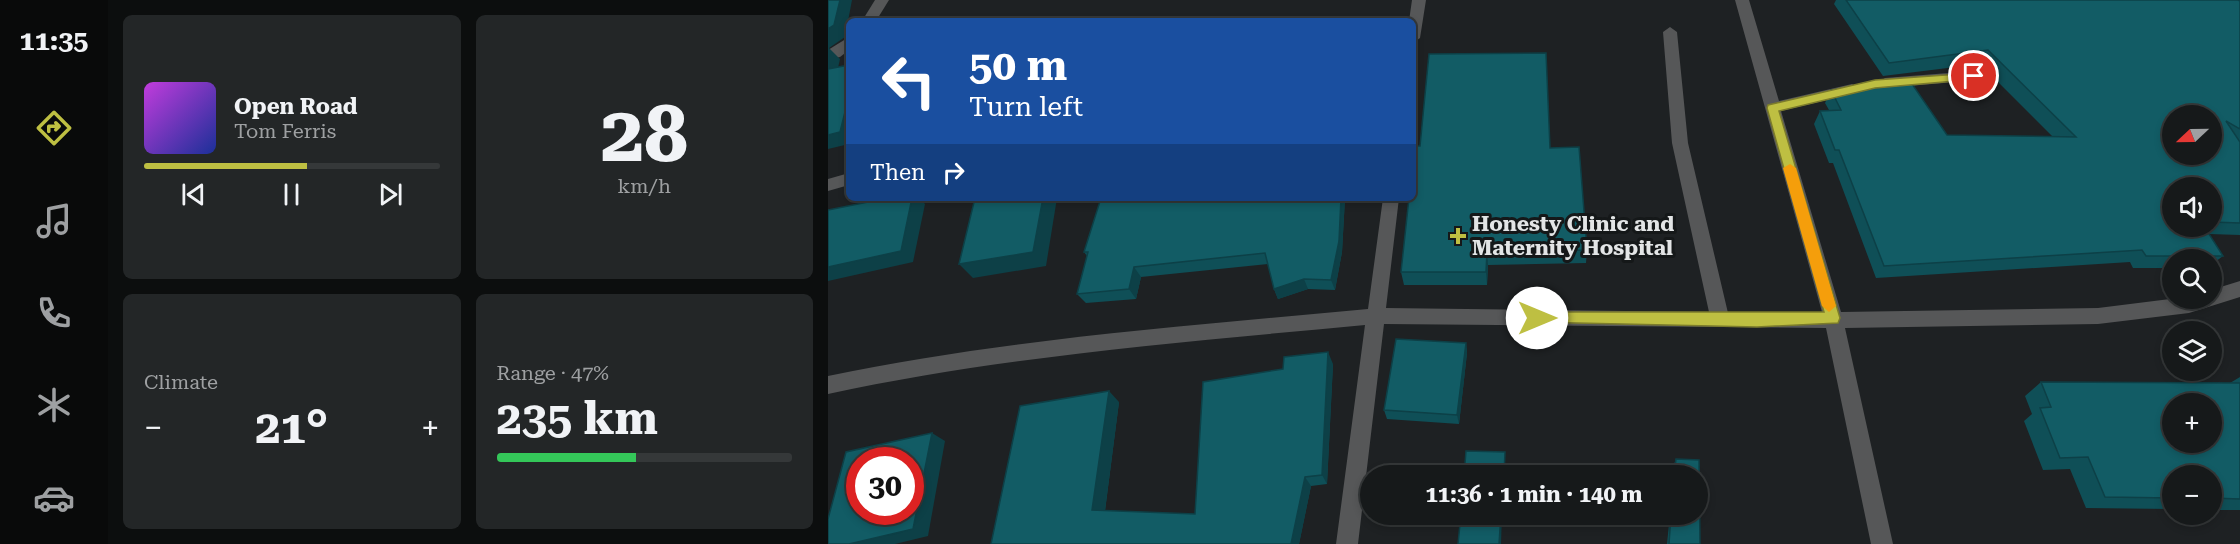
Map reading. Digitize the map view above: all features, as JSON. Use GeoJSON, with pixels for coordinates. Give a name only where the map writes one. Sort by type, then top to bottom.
{"type":"FeatureCollection","features":[{"type":"Feature","properties":{"kind":"street"},"geometry":{"type":"LineString","coordinates":[[871,18],[882,0]]}},
{"type":"Feature","properties":{"kind":"street"},"geometry":{"type":"LineString","coordinates":[[1416,19],[1419,0]]}},
{"type":"Feature","properties":{"kind":"street"},"geometry":{"type":"LineString","coordinates":[[1742,0],[1833,318],[1882,544]]}},
{"type":"Feature","properties":{"kind":"street"},"geometry":{"type":"LineString","coordinates":[[1670,32],[1682,152],[1720,320]]}},
{"type":"Feature","properties":{"kind":"street"},"geometry":{"type":"LineString","coordinates":[[828,56],[835,54],[846,45]]}},
{"type":"Feature","properties":{"kind":"street"},"geometry":{"type":"LineString","coordinates":[[1772,108],[1869,85],[1974,76]]}},
{"type":"Feature","properties":{"kind":"street"},"geometry":{"type":"LineString","coordinates":[[828,185],[846,180]]}},
{"type":"Feature","properties":{"kind":"street"},"geometry":{"type":"LineString","coordinates":[[1347,544],[1391,201]]}},
{"type":"Feature","properties":{"kind":"street"},"geometry":{"type":"LineString","coordinates":[[2222,295],[2238,292]]}},
{"type":"Feature","properties":{"kind":"street"},"geometry":{"type":"LineString","coordinates":[[828,385],[917,366],[1046,346],[1377,316],[1720,320],[2098,316],[2162,308]]}},
{"type":"Feature","properties":{"kind":"building"},"geometry":{"type":"Polygon","coordinates":[[[828,0],[840,0],[834,25],[828,29],[828,0]]]}},
{"type":"Feature","properties":{"kind":"building"},"geometry":{"type":"Polygon","coordinates":[[[1846,0],[2240,1],[2240,129],[2226,121],[2240,142],[2240,223],[2222,222],[2222,177],[2162,177],[2162,237],[2211,237],[2219,249],[2162,249],[2162,256],[2146,256],[2142,250],[1884,266],[1839,150],[1835,150],[1820,111],[1841,110],[1831,90],[1908,78],[1947,135],[2076,137],[1988,50],[1889,63],[1846,0]]]}},
{"type":"Feature","properties":{"kind":"building"},"geometry":{"type":"Polygon","coordinates":[[[1546,53],[1550,148],[1579,147],[1587,250],[1487,252],[1486,272],[1401,272],[1409,201],[1416,201],[1416,146],[1420,146],[1429,54],[1546,53]]]}},
{"type":"Feature","properties":{"kind":"building"},"geometry":{"type":"Polygon","coordinates":[[[846,66],[846,108],[840,132],[828,135],[828,69],[846,66]]]}},
{"type":"Feature","properties":{"kind":"building"},"geometry":{"type":"Polygon","coordinates":[[[873,201],[911,201],[901,251],[828,267],[828,210],[873,201]]]}},
{"type":"Feature","properties":{"kind":"building"},"geometry":{"type":"Polygon","coordinates":[[[974,201],[1042,201],[1033,252],[959,264],[974,201]]]}},
{"type":"Feature","properties":{"kind":"building"},"geometry":{"type":"Polygon","coordinates":[[[1100,201],[1341,201],[1339,241],[1331,280],[1304,279],[1274,289],[1265,253],[1134,267],[1129,289],[1077,294],[1088,252],[1084,252],[1100,201]]]}},
{"type":"Feature","properties":{"kind":"building"},"geometry":{"type":"Polygon","coordinates":[[[1396,339],[1466,343],[1457,415],[1384,410],[1396,339]]]}},
{"type":"Feature","properties":{"kind":"building"},"geometry":{"type":"Polygon","coordinates":[[[1328,352],[1322,475],[1305,477],[1291,544],[991,544],[1020,406],[1109,391],[1092,510],[1195,514],[1203,382],[1283,369],[1284,357],[1328,352]]]}},
{"type":"Feature","properties":{"kind":"building"},"geometry":{"type":"Polygon","coordinates":[[[2041,382],[2240,383],[2240,499],[2222,498],[2222,465],[2162,465],[2162,498],[2105,497],[2088,457],[2060,458],[2040,408],[2051,407],[2041,382]]]}},
{"type":"Feature","properties":{"kind":"building"},"geometry":{"type":"Polygon","coordinates":[[[932,433],[924,473],[924,447],[869,447],[932,433]]]}},
{"type":"Feature","properties":{"kind":"building"},"geometry":{"type":"Polygon","coordinates":[[[1466,451],[1505,452],[1504,465],[1465,465],[1466,451]]]}},
{"type":"Feature","properties":{"kind":"building"},"geometry":{"type":"Polygon","coordinates":[[[846,452],[846,525],[914,525],[913,529],[849,544],[828,544],[828,519],[846,452]]]}},
{"type":"Feature","properties":{"kind":"building"},"geometry":{"type":"Polygon","coordinates":[[[1676,459],[1699,460],[1699,465],[1675,465],[1676,459]]]}},
{"type":"Feature","properties":{"kind":"building"},"geometry":{"type":"Polygon","coordinates":[[[1460,525],[1500,525],[1499,544],[1458,544],[1460,525]]]}},
{"type":"Feature","properties":{"kind":"building"},"geometry":{"type":"Polygon","coordinates":[[[1670,525],[1700,525],[1700,544],[1669,544],[1670,525]]]}},
{"type":"Feature","properties":{"kind":"slow traffic"},"geometry":{"type":"LineString","coordinates":[[1790,168],[1829,306]]}},
{"type":"Feature","properties":{"kind":"place","name":"Honesty Clinic and Maternity Hospital"},"geometry":{"type":"Point","coordinates":[1458,236]}},
{"type":"Feature","properties":{"kind":"route"},"geometry":{"type":"LineString","coordinates":[[1537,318],[1757,321],[1833,318],[1772,108],[1875,84],[1974,76]]}}]}
